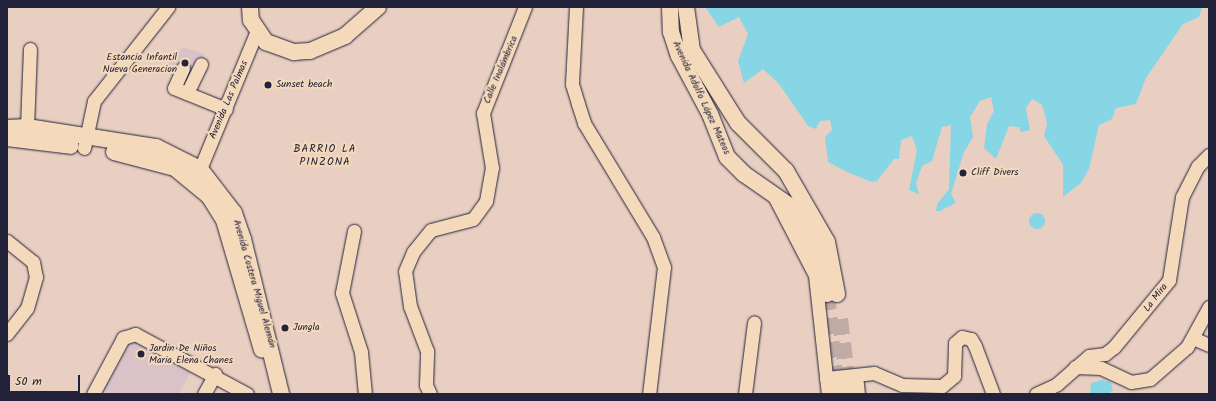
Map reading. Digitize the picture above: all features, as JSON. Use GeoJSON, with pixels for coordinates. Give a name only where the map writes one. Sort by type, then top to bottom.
{"type":"FeatureCollection","features":[{"type":"Feature","properties":{"kind":"main road"},"geometry":{"type":"LineString","coordinates":[[250,7],[257,31],[277,49],[310,51],[345,36],[378,7]]}},
{"type":"Feature","properties":{"kind":"main road","name":"Avenida Adolfo López Mateos"},"geometry":{"type":"LineString","coordinates":[[670,7],[671,32],[679,56],[710,114],[727,157],[744,174],[771,191],[793,208],[804,225],[818,253],[832,294],[824,236],[786,171],[738,123],[692,50],[686,7]]}},
{"type":"Feature","properties":{"kind":"main road","name":"Avenida Costera Miguel Alemán"},"geometry":{"type":"LineString","coordinates":[[7,128],[27,127],[129,154],[174,168],[208,196],[224,220],[265,361],[270,394]]}},
{"type":"Feature","properties":{"kind":"main road","name":"Avenida Costera Miguel Alemán"},"geometry":{"type":"LineString","coordinates":[[7,138],[156,147],[200,169],[234,213],[243,239],[281,394]]}},
{"type":"Feature","properties":{"kind":"street"},"geometry":{"type":"LineString","coordinates":[[84,143],[94,101],[168,7]]}},
{"type":"Feature","properties":{"kind":"street","name":"Calle Inalámbrica"},"geometry":{"type":"LineString","coordinates":[[430,394],[426,385],[427,351],[410,306],[405,271],[417,246],[431,230],[473,219],[486,201],[492,168],[483,113],[525,7]]}},
{"type":"Feature","properties":{"kind":"street"},"geometry":{"type":"LineString","coordinates":[[576,7],[572,84],[584,123],[654,237],[664,267],[649,394]]}},
{"type":"Feature","properties":{"kind":"street","name":"Avenida Las Palmas"},"geometry":{"type":"LineString","coordinates":[[200,169],[257,31]]}},
{"type":"Feature","properties":{"kind":"street"},"geometry":{"type":"LineString","coordinates":[[27,127],[30,49]]}},
{"type":"Feature","properties":{"kind":"street"},"geometry":{"type":"LineString","coordinates":[[187,94],[201,64]]}},
{"type":"Feature","properties":{"kind":"street"},"geometry":{"type":"LineString","coordinates":[[183,68],[174,88],[226,109]]}},
{"type":"Feature","properties":{"kind":"street","name":"La Mira"},"geometry":{"type":"LineString","coordinates":[[1036,394],[1057,384],[1089,356],[1105,354],[1114,347],[1169,280],[1182,197],[1198,166],[1209,155]]}},
{"type":"Feature","properties":{"kind":"street"},"geometry":{"type":"LineString","coordinates":[[771,191],[815,275],[842,387],[874,373],[902,390],[942,386],[950,383],[954,376],[955,343],[962,337],[970,339],[975,346],[993,394]]}},
{"type":"Feature","properties":{"kind":"street"},"geometry":{"type":"LineString","coordinates":[[354,231],[342,292],[362,352],[365,394]]}},
{"type":"Feature","properties":{"kind":"street"},"geometry":{"type":"LineString","coordinates":[[7,241],[34,262],[36,277],[27,308],[7,334]]}},
{"type":"Feature","properties":{"kind":"street"},"geometry":{"type":"LineString","coordinates":[[1076,367],[1101,368],[1140,388],[1172,362],[1193,338],[1209,307]]}},
{"type":"Feature","properties":{"kind":"street"},"geometry":{"type":"LineString","coordinates":[[744,394],[754,323]]}},
{"type":"Feature","properties":{"kind":"street"},"geometry":{"type":"LineString","coordinates":[[93,394],[123,338],[135,334],[215,374],[247,394]]}},
{"type":"Feature","properties":{"kind":"street"},"geometry":{"type":"LineString","coordinates":[[1193,338],[1209,345]]}},
{"type":"Feature","properties":{"kind":"street"},"geometry":{"type":"LineString","coordinates":[[204,394],[215,374]]}},
{"type":"Feature","properties":{"kind":"shaded area","name":"Estancia Infantil Nueva Generacion"},"geometry":{"type":"Polygon","coordinates":[[[183,47],[205,54],[190,84],[162,71],[183,47]]]}},
{"type":"Feature","properties":{"kind":"shaded area","name":"Jardin De Niños Maria Elena Chanes"},"geometry":{"type":"Polygon","coordinates":[[[131,338],[193,368],[179,394],[108,394],[98,389],[131,338]]]}},
{"type":"Feature","properties":{"kind":"water"},"geometry":{"type":"Polygon","coordinates":[[[705,7],[1202,7],[1199,17],[1183,24],[1146,78],[1136,104],[1116,108],[1112,119],[1099,125],[1089,169],[1081,183],[1063,197],[1063,165],[1044,136],[1047,123],[1042,105],[1032,99],[1026,108],[1030,130],[1021,132],[1019,127],[1009,126],[996,159],[984,148],[987,124],[994,111],[991,97],[980,101],[970,117],[973,137],[964,152],[951,194],[956,203],[940,211],[936,211],[937,204],[949,189],[951,125],[942,127],[932,161],[922,166],[916,183],[919,194],[909,190],[917,150],[912,136],[901,140],[899,159],[894,159],[877,181],[872,182],[849,173],[828,162],[825,137],[832,130],[830,120],[820,121],[816,129],[808,126],[779,84],[763,69],[744,83],[738,61],[748,34],[739,17],[719,27],[705,7]]]}},
{"type":"Feature","properties":{"kind":"water"},"geometry":{"type":"Polygon","coordinates":[[[1037,213],[1043,215],[1045,221],[1043,227],[1037,229],[1031,227],[1029,221],[1031,215],[1037,213]]]}},
{"type":"Feature","properties":{"kind":"water"},"geometry":{"type":"Polygon","coordinates":[[[1102,380],[1111,382],[1113,390],[1108,394],[1090,393],[1091,383],[1102,380]]]}},
{"type":"Feature","properties":{"kind":"tunnel"},"geometry":{"type":"LineString","coordinates":[[827,294],[836,386]]}},
{"type":"Feature","properties":{"kind":"tunnel"},"geometry":{"type":"LineString","coordinates":[[840,319],[848,384]]}},
{"type":"Feature","properties":{"kind":"place","name":"Estancia Infantil Nueva Generacion"},"geometry":{"type":"Point","coordinates":[185,63]}},
{"type":"Feature","properties":{"kind":"place","name":"Sunset beach"},"geometry":{"type":"Point","coordinates":[268,85]}},
{"type":"Feature","properties":{"kind":"place","name":"Cliff Divers"},"geometry":{"type":"Point","coordinates":[963,173]}},
{"type":"Feature","properties":{"kind":"place","name":"Jungla"},"geometry":{"type":"Point","coordinates":[285,328]}},
{"type":"Feature","properties":{"kind":"place","name":"Jardin De Niños Maria Elena Chanes"},"geometry":{"type":"Point","coordinates":[141,354]}},
{"type":"Feature","properties":{"kind":"district","name":"BARRIO LA PINZONA"},"geometry":{"type":"Point","coordinates":[325,156]}}]}
